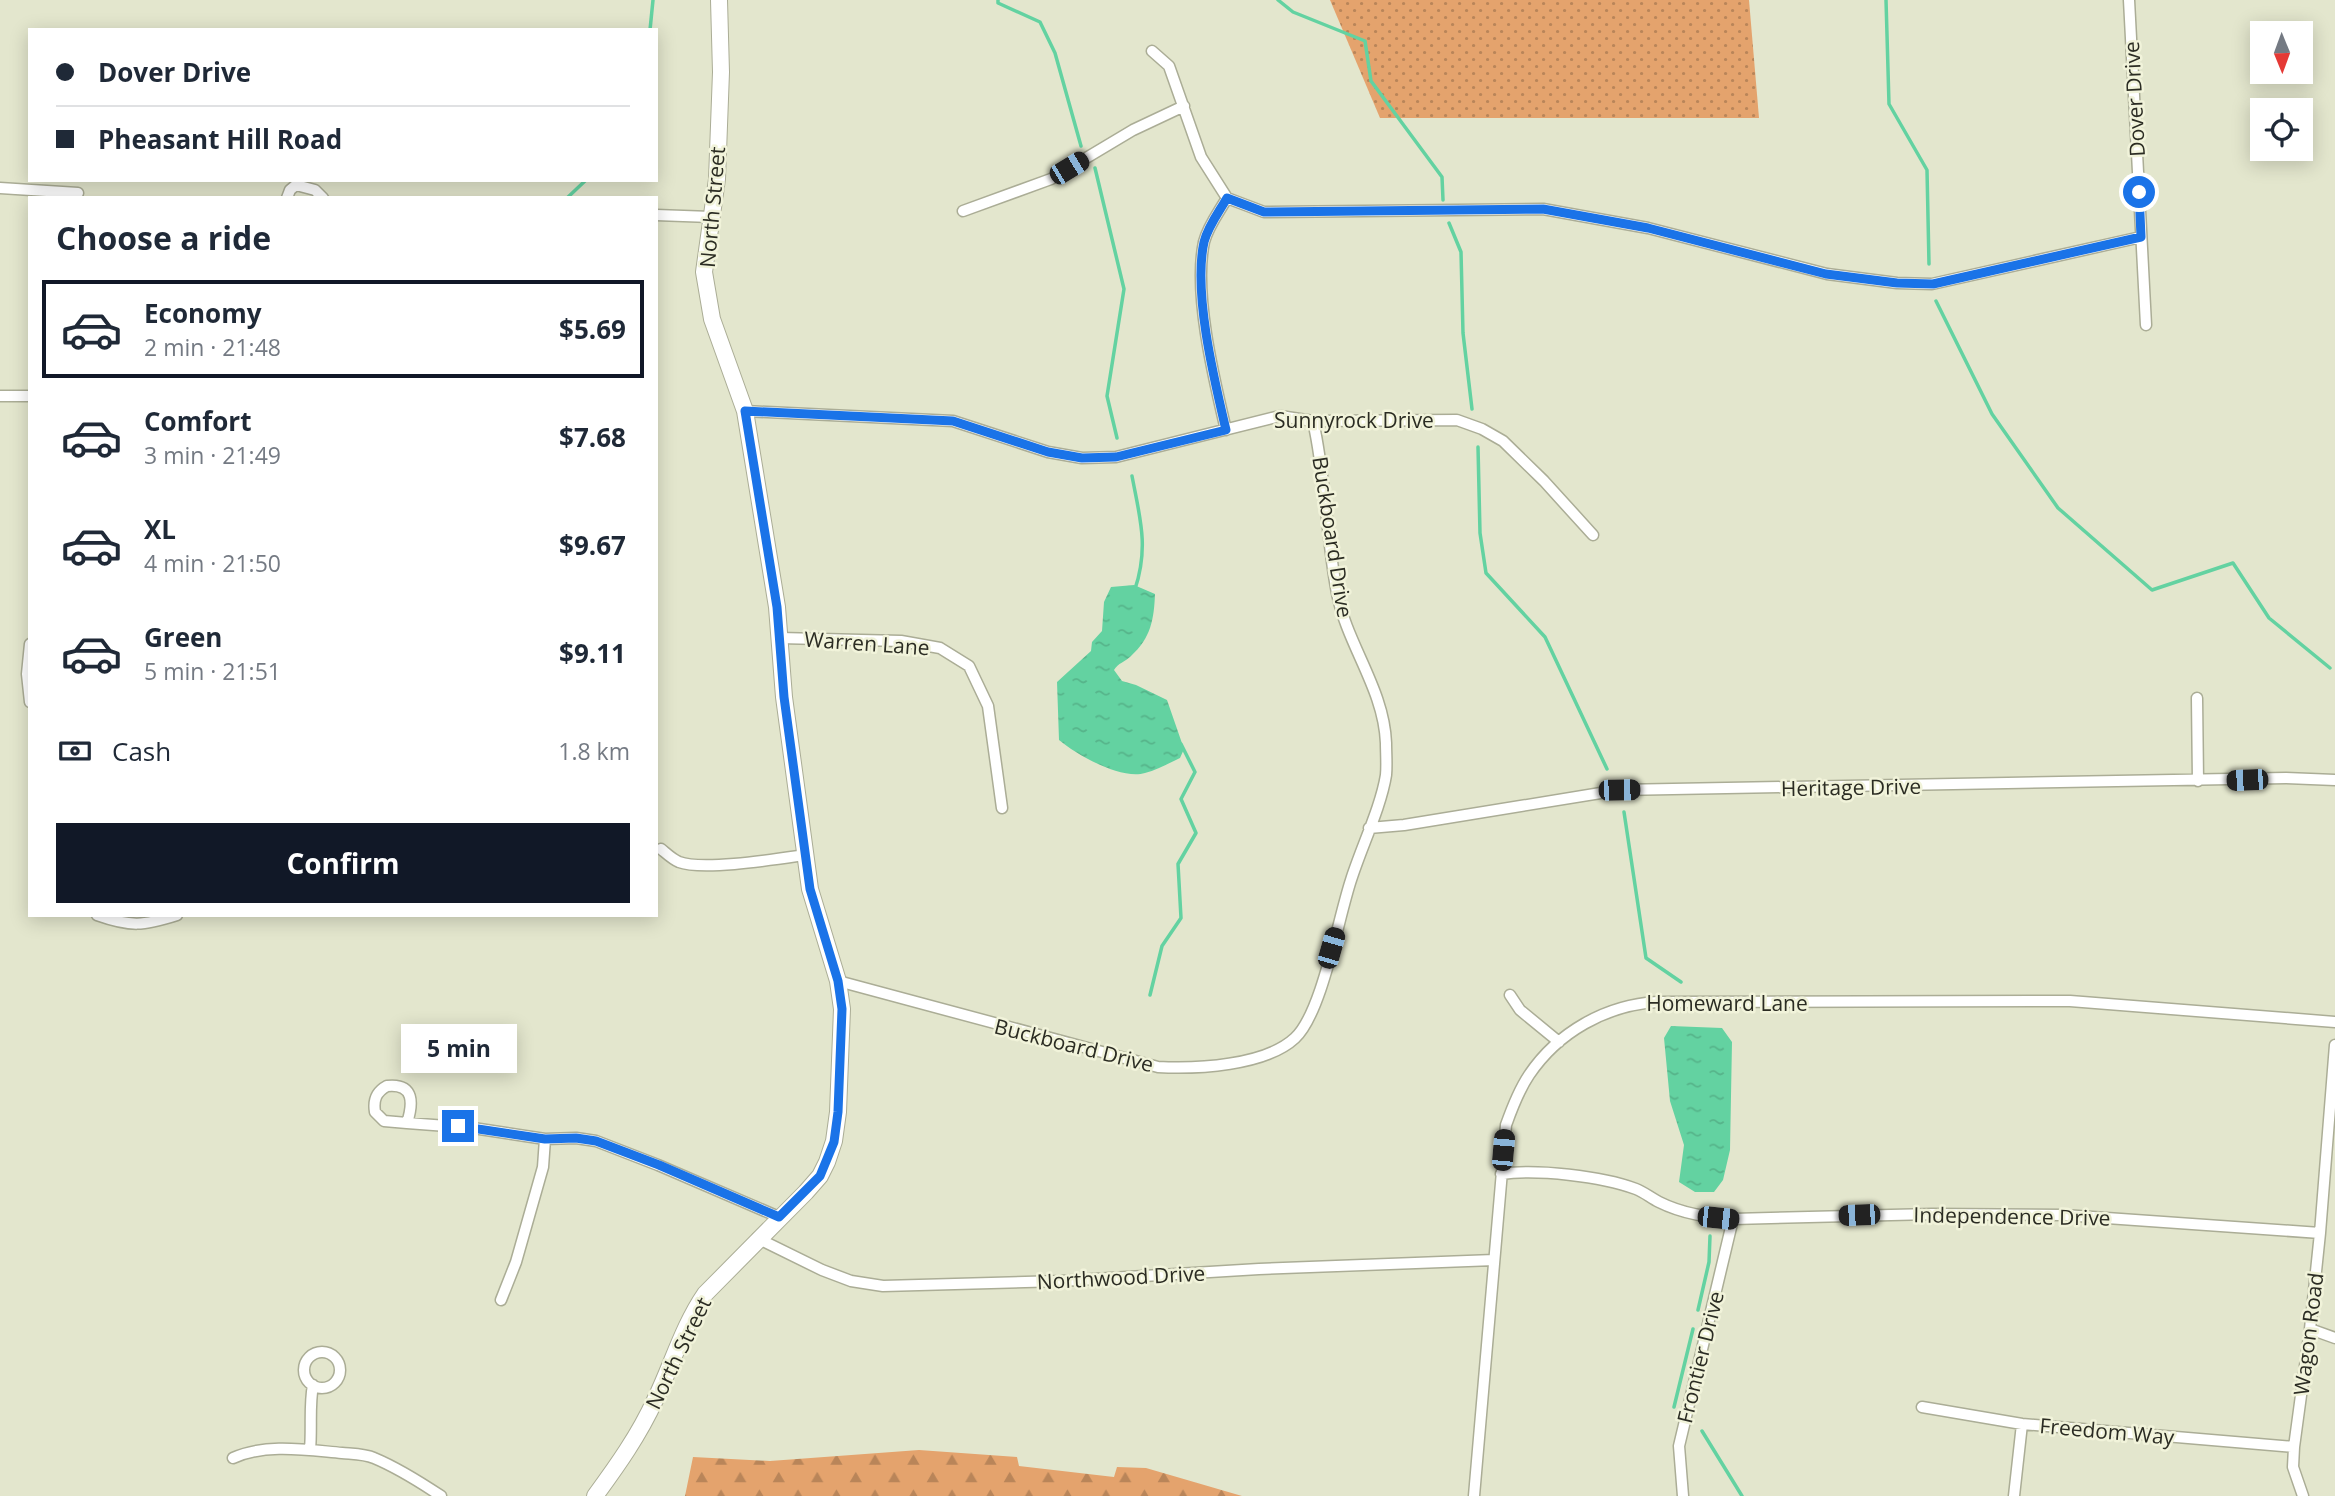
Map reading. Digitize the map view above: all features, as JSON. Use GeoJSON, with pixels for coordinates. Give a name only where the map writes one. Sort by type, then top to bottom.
{"type":"FeatureCollection","features":[{"type":"Feature","properties":{"kind":"street","name":"North Street"},"geometry":{"type":"LineString","coordinates":[[595,1496],[639,1432],[694,1310],[717,1280],[820,1176],[834,1142],[838,1112],[842,1009],[838,981],[814,909],[805,855],[764,519],[745,411],[710,311],[704,272],[717,180],[721,72],[719,0]]}},
{"type":"Feature","properties":{"kind":"street","name":"Dover Drive"},"geometry":{"type":"LineString","coordinates":[[2129,0],[2146,324]]}},
{"type":"Feature","properties":{"kind":"street"},"geometry":{"type":"LineString","coordinates":[[1152,51],[1169,66],[1201,157],[1227,198],[1264,212],[1543,209],[1648,228],[1826,274],[1897,283],[1933,284],[2141,237]]}},
{"type":"Feature","properties":{"kind":"street"},"geometry":{"type":"LineString","coordinates":[[963,211],[1051,179],[1133,130],[1184,106]]}},
{"type":"Feature","properties":{"kind":"street"},"geometry":{"type":"LineString","coordinates":[[287,196],[289,190],[296,185],[316,190],[321,196]]}},
{"type":"Feature","properties":{"kind":"street"},"geometry":{"type":"LineString","coordinates":[[0,188],[78,192]]}},
{"type":"Feature","properties":{"kind":"street"},"geometry":{"type":"LineString","coordinates":[[1226,430],[1202,299],[1201,271],[1208,230],[1227,198]]}},
{"type":"Feature","properties":{"kind":"street"},"geometry":{"type":"LineString","coordinates":[[658,215],[710,217]]}},
{"type":"Feature","properties":{"kind":"street"},"geometry":{"type":"LineString","coordinates":[[0,396],[28,396]]}},
{"type":"Feature","properties":{"kind":"street","name":"Sunnyrock Drive"},"geometry":{"type":"LineString","coordinates":[[745,411],[953,421],[1048,452],[1082,458],[1116,457],[1279,416],[1313,421],[1457,420],[1482,429],[1503,442],[1593,535]]}},
{"type":"Feature","properties":{"kind":"street","name":"Buckboard Drive"},"geometry":{"type":"LineString","coordinates":[[838,981],[1158,1067],[1198,1068],[1261,1056],[1295,1038],[1312,1009],[1386,775],[1386,740],[1377,695],[1347,629],[1337,594],[1322,461],[1313,421]]}},
{"type":"Feature","properties":{"kind":"street","name":"Warren Lane"},"geometry":{"type":"LineString","coordinates":[[780,638],[901,641],[940,648],[969,666],[988,706],[1002,808]]}},
{"type":"Feature","properties":{"kind":"street"},"geometry":{"type":"LineString","coordinates":[[28,664],[28,683]]}},
{"type":"Feature","properties":{"kind":"street"},"geometry":{"type":"LineString","coordinates":[[2197,698],[2199,781]]}},
{"type":"Feature","properties":{"kind":"street","name":"Heritage Drive"},"geometry":{"type":"LineString","coordinates":[[1369,828],[1404,825],[1619,790],[2286,778],[2335,780]]}},
{"type":"Feature","properties":{"kind":"street"},"geometry":{"type":"LineString","coordinates":[[661,849],[677,861],[694,865],[757,862],[805,855]]}},
{"type":"Feature","properties":{"kind":"street"},"geometry":{"type":"LineString","coordinates":[[102,917],[116,922],[146,926],[171,917]]}},
{"type":"Feature","properties":{"kind":"street"},"geometry":{"type":"LineString","coordinates":[[1510,995],[1520,1010],[1559,1042]]}},
{"type":"Feature","properties":{"kind":"street","name":"Homeward Lane"},"geometry":{"type":"LineString","coordinates":[[1474,1496],[1506,1125],[1528,1076],[1548,1051],[1573,1031],[1605,1012],[1629,1005],[1657,1002],[2070,1000],[2335,1022]]}},
{"type":"Feature","properties":{"kind":"street","name":"Wagon Road"},"geometry":{"type":"LineString","coordinates":[[2303,1496],[2293,1467],[2294,1447],[2320,1233],[2335,1045]]}},
{"type":"Feature","properties":{"kind":"street"},"geometry":{"type":"LineString","coordinates":[[407,1123],[474,1128],[545,1139],[576,1138],[617,1148],[779,1217]]}},
{"type":"Feature","properties":{"kind":"street"},"geometry":{"type":"LineString","coordinates":[[501,1300],[516,1262],[543,1167],[545,1139]]}},
{"type":"Feature","properties":{"kind":"street","name":"Independence Drive"},"geometry":{"type":"LineString","coordinates":[[1501,1174],[1526,1171],[1612,1181],[1638,1189],[1657,1201],[1684,1212],[1733,1219],[1932,1214],[2064,1215],[2320,1233]]}},
{"type":"Feature","properties":{"kind":"street","name":"Frontier Drive"},"geometry":{"type":"LineString","coordinates":[[1683,1496],[1679,1446],[1733,1219]]}},
{"type":"Feature","properties":{"kind":"street","name":"Northwood Drive"},"geometry":{"type":"LineString","coordinates":[[757,1238],[851,1282],[894,1286],[1061,1281],[1259,1269],[1493,1260]]}},
{"type":"Feature","properties":{"kind":"street"},"geometry":{"type":"LineString","coordinates":[[2310,1329],[2335,1338]]}},
{"type":"Feature","properties":{"kind":"street"},"geometry":{"type":"LineString","coordinates":[[310,1450],[310,1399],[313,1385]]}},
{"type":"Feature","properties":{"kind":"street","name":"Freedom Way"},"geometry":{"type":"LineString","coordinates":[[1922,1407],[2022,1423],[2294,1447]]}},
{"type":"Feature","properties":{"kind":"street"},"geometry":{"type":"LineString","coordinates":[[2014,1496],[2022,1423]]}},
{"type":"Feature","properties":{"kind":"street"},"geometry":{"type":"LineString","coordinates":[[233,1458],[258,1450],[310,1450],[372,1456],[441,1496]]}},
{"type":"Feature","properties":{"kind":"green space"},"geometry":{"type":"Polygon","coordinates":[[[1330,0],[1749,0],[1759,118],[1380,118],[1330,0]]]}},
{"type":"Feature","properties":{"kind":"green space"},"geometry":{"type":"Polygon","coordinates":[[[919,1450],[1017,1457],[1019,1466],[1114,1477],[1117,1467],[1146,1468],[1242,1496],[685,1496],[693,1457],[770,1461],[919,1450]]]}},
{"type":"Feature","properties":{"kind":"water"},"geometry":{"type":"Polygon","coordinates":[[[1134,585],[1155,594],[1154,612],[1143,642],[1114,670],[1122,681],[1167,700],[1184,749],[1180,758],[1154,770],[1135,774],[1100,765],[1059,740],[1057,682],[1091,651],[1092,642],[1102,631],[1104,602],[1111,587],[1134,585]]]}},
{"type":"Feature","properties":{"kind":"water"},"geometry":{"type":"Polygon","coordinates":[[[1671,1026],[1722,1028],[1732,1042],[1730,1150],[1723,1180],[1714,1192],[1695,1192],[1679,1182],[1684,1145],[1670,1101],[1664,1038],[1671,1026]]]}},
{"type":"Feature","properties":{"kind":"waterway"},"geometry":{"type":"LineString","coordinates":[[650,28],[653,0]]}},
{"type":"Feature","properties":{"kind":"waterway"},"geometry":{"type":"LineString","coordinates":[[998,0],[998,3],[1040,22],[1055,53],[1081,146]]}},
{"type":"Feature","properties":{"kind":"waterway"},"geometry":{"type":"LineString","coordinates":[[1278,0],[1293,12],[1365,41],[1371,81],[1442,177],[1443,200]]}},
{"type":"Feature","properties":{"kind":"waterway"},"geometry":{"type":"LineString","coordinates":[[1886,0],[1889,104],[1927,170],[1929,264]]}},
{"type":"Feature","properties":{"kind":"waterway"},"geometry":{"type":"LineString","coordinates":[[1095,168],[1124,289],[1107,396],[1117,438]]}},
{"type":"Feature","properties":{"kind":"waterway"},"geometry":{"type":"LineString","coordinates":[[569,196],[584,182]]}},
{"type":"Feature","properties":{"kind":"waterway"},"geometry":{"type":"LineString","coordinates":[[1449,223],[1461,252],[1463,333],[1472,409]]}},
{"type":"Feature","properties":{"kind":"waterway"},"geometry":{"type":"LineString","coordinates":[[1936,301],[1992,414],[2058,508],[2152,590],[2233,563],[2269,618],[2330,668]]}},
{"type":"Feature","properties":{"kind":"waterway"},"geometry":{"type":"LineString","coordinates":[[1478,447],[1480,533],[1486,573],[1545,637],[1607,769]]}},
{"type":"Feature","properties":{"kind":"waterway"},"geometry":{"type":"LineString","coordinates":[[1132,476],[1142,546],[1142,560],[1135,589]]}},
{"type":"Feature","properties":{"kind":"waterway"},"geometry":{"type":"LineString","coordinates":[[1150,995],[1162,946],[1181,918],[1178,864],[1196,833],[1181,799],[1195,772],[1181,744]]}},
{"type":"Feature","properties":{"kind":"waterway"},"geometry":{"type":"LineString","coordinates":[[1624,812],[1646,958],[1681,982]]}},
{"type":"Feature","properties":{"kind":"waterway"},"geometry":{"type":"LineString","coordinates":[[1698,1310],[1709,1262],[1710,1236]]}},
{"type":"Feature","properties":{"kind":"waterway"},"geometry":{"type":"LineString","coordinates":[[1674,1407],[1693,1329]]}},
{"type":"Feature","properties":{"kind":"waterway"},"geometry":{"type":"LineString","coordinates":[[1702,1431],[1742,1496]]}},
{"type":"Feature","properties":{"kind":"route"},"geometry":{"type":"LineString","coordinates":[[458,1126],[545,1139],[576,1138],[596,1141],[779,1217],[820,1176],[827,1162],[834,1142],[838,1112],[842,1009],[838,981],[810,889],[784,697],[777,607],[745,411],[953,421],[1048,452],[1082,458],[1116,457],[1226,430],[1202,299],[1201,271],[1208,230],[1227,198],[1264,212],[1543,209],[1648,228],[1826,274],[1897,283],[1933,284],[2141,237],[2139,192]]}}]}
